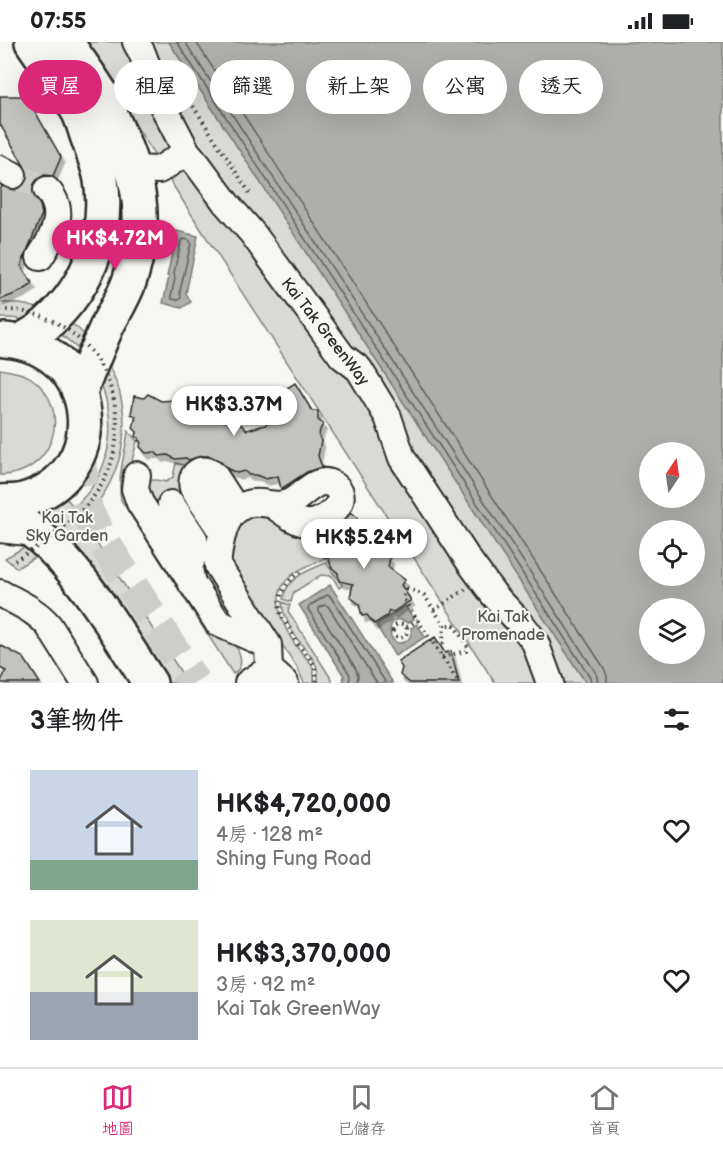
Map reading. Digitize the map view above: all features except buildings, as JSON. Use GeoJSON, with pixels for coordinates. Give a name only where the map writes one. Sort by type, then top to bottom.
{"type":"FeatureCollection","features":[{"type":"Feature","properties":{"kind":"main road"},"geometry":{"type":"LineString","coordinates":[[10,341],[38,330],[75,292],[93,257],[102,219],[100,179],[78,112],[32,42]]}},
{"type":"Feature","properties":{"kind":"main road"},"geometry":{"type":"LineString","coordinates":[[66,42],[102,96],[126,147],[139,191],[141,214],[136,260],[129,282],[80,392]]}},
{"type":"Feature","properties":{"kind":"main road"},"geometry":{"type":"LineString","coordinates":[[0,502],[21,501],[43,493],[64,476],[79,453],[85,430],[84,408],[80,392],[72,376],[58,361],[35,346],[10,341]]}},
{"type":"Feature","properties":{"kind":"main road"},"geometry":{"type":"LineString","coordinates":[[0,507],[36,533],[75,574],[103,611],[150,683]]}},
{"type":"Feature","properties":{"kind":"street","name":"Kai Tak GreenWay"},"geometry":{"type":"LineString","coordinates":[[136,42],[162,104],[187,152],[253,234],[342,356],[359,369],[388,417],[402,458],[482,579],[535,642],[550,683]]}},
{"type":"Feature","properties":{"kind":"street"},"geometry":{"type":"LineString","coordinates":[[134,169],[159,171],[187,152]]}},
{"type":"Feature","properties":{"kind":"street"},"geometry":{"type":"LineString","coordinates":[[40,257],[52,237],[58,215],[54,198],[47,190]]}},
{"type":"Feature","properties":{"kind":"street"},"geometry":{"type":"LineString","coordinates":[[222,533],[193,488],[193,476],[204,469],[210,471],[236,509]]}},
{"type":"Feature","properties":{"kind":"street"},"geometry":{"type":"LineString","coordinates":[[137,475],[135,489],[140,502],[218,623],[268,670]]}},
{"type":"Feature","properties":{"kind":"street"},"geometry":{"type":"LineString","coordinates":[[268,670],[218,566],[218,557],[226,521],[236,509],[259,502],[273,505]]}},
{"type":"Feature","properties":{"kind":"street"},"geometry":{"type":"LineString","coordinates":[[171,504],[194,539],[195,549],[189,568],[192,584]]}},
{"type":"Feature","properties":{"kind":"street"},"geometry":{"type":"LineString","coordinates":[[0,529],[36,533]]}},
{"type":"Feature","properties":{"kind":"street"},"geometry":{"type":"LineString","coordinates":[[0,593],[42,618],[85,683]]}},
{"type":"Feature","properties":{"kind":"path"},"geometry":{"type":"LineString","coordinates":[[0,310],[38,316],[70,331],[99,363],[113,395],[117,413],[115,449],[103,483],[93,498],[39,546],[11,563]]}},
{"type":"Feature","properties":{"kind":"path"},"geometry":{"type":"LineString","coordinates":[[300,572],[283,588],[280,610],[295,640],[308,654],[314,665],[316,683]]}},
{"type":"Feature","properties":{"kind":"path"},"geometry":{"type":"LineString","coordinates":[[434,610],[482,579]]}},
{"type":"Feature","properties":{"kind":"path"},"geometry":{"type":"LineString","coordinates":[[432,642],[443,643],[444,625],[424,595],[407,588],[403,598],[459,683]]}},
{"type":"Feature","properties":{"kind":"path"},"geometry":{"type":"LineString","coordinates":[[407,627],[418,620]]}},
{"type":"Feature","properties":{"kind":"path"},"geometry":{"type":"LineString","coordinates":[[442,657],[466,651],[468,647],[454,625],[444,625]]}},
{"type":"Feature","properties":{"kind":"green space","name":"Kai Tak Promenade"},"geometry":{"type":"Polygon","coordinates":[[[84,42],[169,42],[181,60],[114,60],[114,90],[102,71],[102,60],[95,60],[84,42]]]}},
{"type":"Feature","properties":{"kind":"green space","name":"Kai Tak Promenade"},"geometry":{"type":"Polygon","coordinates":[[[198,87],[210,105],[210,114],[216,114],[586,683],[495,683],[129,114],[198,114],[198,87]]]}},
{"type":"Feature","properties":{"kind":"green space","name":"Kai Tak Sky Garden"},"geometry":{"type":"Polygon","coordinates":[[[0,303],[31,306],[64,319],[88,338],[112,371],[120,393],[124,416],[119,461],[98,502],[82,520],[188,683],[150,683],[43,552],[17,568],[5,558],[50,528],[43,512],[44,506],[60,495],[74,507],[96,480],[108,450],[109,418],[102,387],[86,359],[64,337],[35,322],[0,318],[0,303]]]}},
{"type":"Feature","properties":{"kind":"green space"},"geometry":{"type":"Polygon","coordinates":[[[0,369],[31,378],[44,391],[52,406],[55,423],[52,438],[45,453],[33,465],[18,472],[0,475],[0,369]]]}},
{"type":"Feature","properties":{"kind":"green space"},"geometry":{"type":"Polygon","coordinates":[[[128,431],[137,441],[127,481],[238,650],[241,663],[239,669],[233,674],[121,500],[121,473],[128,431]]]}},
{"type":"Feature","properties":{"kind":"green space"},"geometry":{"type":"Polygon","coordinates":[[[176,463],[184,465],[183,474],[211,526],[235,613],[219,601],[203,577],[176,493],[158,504],[180,539],[178,542],[145,486],[152,480],[166,482],[173,477],[176,463]]]}},
{"type":"Feature","properties":{"kind":"green space"},"geometry":{"type":"Polygon","coordinates":[[[253,515],[264,515],[312,533],[328,556],[291,576],[284,583],[278,600],[285,626],[294,643],[311,664],[314,683],[304,683],[298,669],[232,567],[231,549],[236,529],[243,519],[253,515]]]}},
{"type":"Feature","properties":{"kind":"green space"},"geometry":{"type":"Polygon","coordinates":[[[326,563],[342,585],[339,588],[332,576],[321,575],[294,592],[291,602],[283,599],[285,591],[293,580],[326,563]]]}},
{"type":"Feature","properties":{"kind":"green space"},"geometry":{"type":"Polygon","coordinates":[[[282,602],[290,605],[288,611],[332,683],[318,683],[316,664],[291,628],[282,602]]]}},
{"type":"Feature","properties":{"kind":"water"},"geometry":{"type":"Polygon","coordinates":[[[169,42],[723,42],[723,683],[586,683],[216,114],[294,114],[294,60],[210,60],[210,105],[198,87],[198,60],[181,60],[169,42]]]}},
{"type":"Feature","properties":{"kind":"water"},"geometry":{"type":"Polygon","coordinates":[[[177,231],[198,236],[186,293],[191,302],[182,308],[163,303],[177,231]]]}},
{"type":"Feature","properties":{"kind":"water"},"geometry":{"type":"Polygon","coordinates":[[[330,585],[393,683],[343,683],[344,676],[299,605],[330,585]]]}},
{"type":"Feature","properties":{"kind":"water"},"geometry":{"type":"Polygon","coordinates":[[[405,606],[414,619],[408,623],[400,620],[394,621],[391,625],[391,637],[399,643],[406,641],[411,635],[411,628],[417,624],[425,637],[395,656],[376,625],[405,606]]]}},
{"type":"Feature","properties":{"kind":"tunnel"},"geometry":{"type":"LineString","coordinates":[[13,175],[47,190]]}},
{"type":"Feature","properties":{"kind":"tunnel"},"geometry":{"type":"LineString","coordinates":[[79,453],[87,511],[99,535],[194,683]]}}]}
